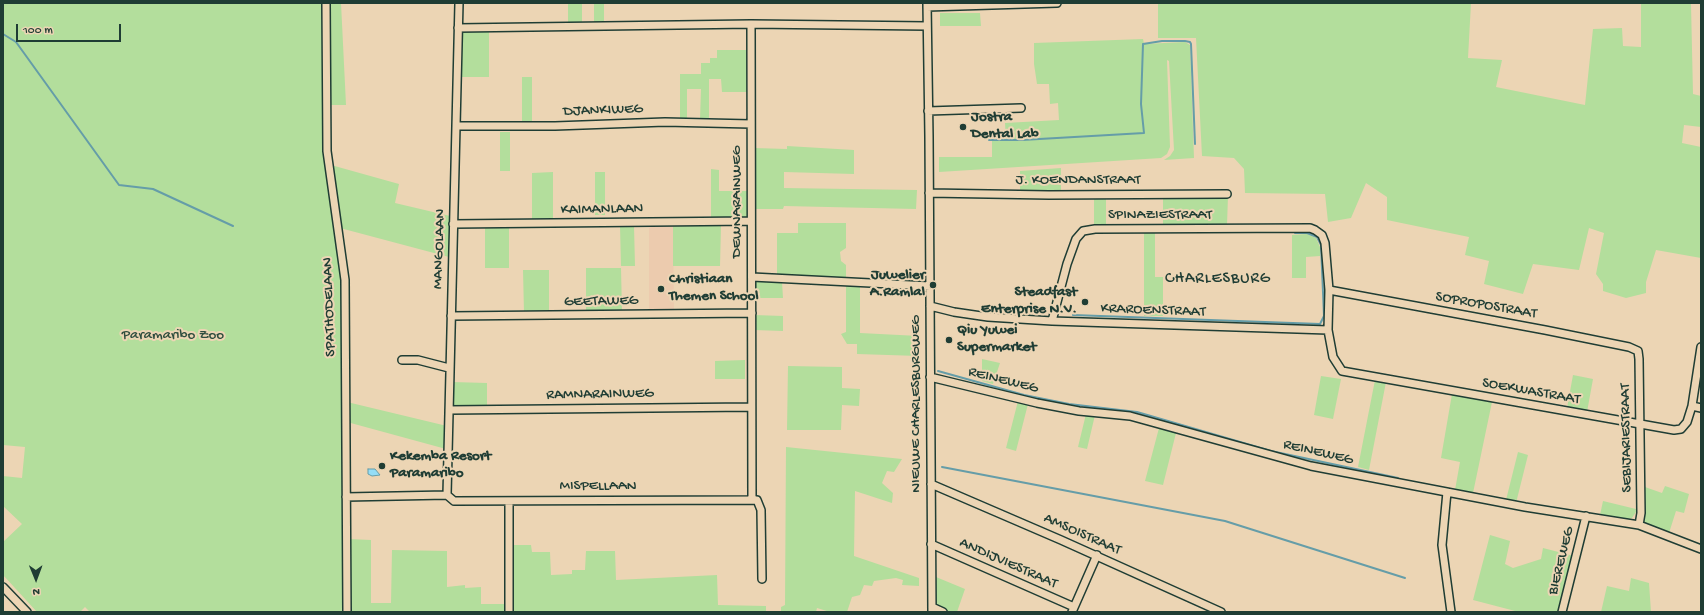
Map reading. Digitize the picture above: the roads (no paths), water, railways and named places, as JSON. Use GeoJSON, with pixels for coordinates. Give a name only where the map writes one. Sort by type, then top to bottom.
{"type":"FeatureCollection","features":[{"type":"Feature","properties":{"kind":"street","name":"SPATHODELAAN"},"geometry":{"type":"LineString","coordinates":[[326,3],[327,151],[345,280],[347,612]]}},
{"type":"Feature","properties":{"kind":"street","name":"MANGOLAAN"},"geometry":{"type":"LineString","coordinates":[[447,495],[450,316],[459,3]]}},
{"type":"Feature","properties":{"kind":"street"},"geometry":{"type":"LineString","coordinates":[[927,5],[1057,3]]}},
{"type":"Feature","properties":{"kind":"street","name":"NIEUWE CHARLESBURGWEG"},"geometry":{"type":"LineString","coordinates":[[927,5],[932,610]]}},
{"type":"Feature","properties":{"kind":"street"},"geometry":{"type":"LineString","coordinates":[[458,28],[751,24],[927,26]]}},
{"type":"Feature","properties":{"kind":"street","name":"DEWNARAINWEG"},"geometry":{"type":"LineString","coordinates":[[751,24],[752,500]]}},
{"type":"Feature","properties":{"kind":"street"},"geometry":{"type":"LineString","coordinates":[[928,111],[1021,108]]}},
{"type":"Feature","properties":{"kind":"street","name":"DJANKIWEG"},"geometry":{"type":"LineString","coordinates":[[456,126],[555,126],[665,122],[751,124]]}},
{"type":"Feature","properties":{"kind":"street","name":"J. KOENDANSTRAAT"},"geometry":{"type":"LineString","coordinates":[[929,193],[1049,195],[1227,194]]}},
{"type":"Feature","properties":{"kind":"street","name":"KAIMANLAAN"},"geometry":{"type":"LineString","coordinates":[[453,224],[751,222]]}},
{"type":"Feature","properties":{"kind":"street","name":"SPINAZIESTRAAT"},"geometry":{"type":"LineString","coordinates":[[1052,321],[1067,264],[1076,239],[1080,234],[1088,230],[1301,228],[1315,230],[1322,235],[1325,243],[1329,290]]}},
{"type":"Feature","properties":{"kind":"street"},"geometry":{"type":"LineString","coordinates":[[752,277],[930,286]]}},
{"type":"Feature","properties":{"kind":"street"},"geometry":{"type":"LineString","coordinates":[[1328,330],[1329,290]]}},
{"type":"Feature","properties":{"kind":"street","name":"SOPROPOSTRAAT"},"geometry":{"type":"LineString","coordinates":[[1329,290],[1545,330],[1629,347],[1638,351]]}},
{"type":"Feature","properties":{"kind":"street","name":"KRAROENSTRAAT"},"geometry":{"type":"LineString","coordinates":[[930,306],[954,312],[988,317],[1052,321],[1328,330]]}},
{"type":"Feature","properties":{"kind":"street","name":"GEETAWEG"},"geometry":{"type":"LineString","coordinates":[[450,316],[752,314]]}},
{"type":"Feature","properties":{"kind":"street","name":"SOEKWASTRAAT"},"geometry":{"type":"LineString","coordinates":[[1328,330],[1333,357],[1336,364],[1342,371],[1674,430],[1680,428],[1687,422],[1692,406],[1701,347]]}},
{"type":"Feature","properties":{"kind":"street","name":"SEBIJARIESTRAAT"},"geometry":{"type":"LineString","coordinates":[[1638,351],[1642,513],[1640,525]]}},
{"type":"Feature","properties":{"kind":"street"},"geometry":{"type":"LineString","coordinates":[[402,360],[418,360],[449,368]]}},
{"type":"Feature","properties":{"kind":"street","name":"REINEWEG"},"geometry":{"type":"LineString","coordinates":[[930,377],[1037,403],[1079,411],[1130,416],[1311,466],[1525,507],[1640,525],[1701,550]]}},
{"type":"Feature","properties":{"kind":"street"},"geometry":{"type":"LineString","coordinates":[[1692,406],[1701,408]]}},
{"type":"Feature","properties":{"kind":"street","name":"RAMNARAINWEG"},"geometry":{"type":"LineString","coordinates":[[449,410],[752,407]]}},
{"type":"Feature","properties":{"kind":"street","name":"AMSOISTRAAT"},"geometry":{"type":"LineString","coordinates":[[931,484],[1097,555],[1221,612]]}},
{"type":"Feature","properties":{"kind":"street"},"geometry":{"type":"LineString","coordinates":[[1447,492],[1442,545],[1451,612]]}},
{"type":"Feature","properties":{"kind":"street","name":"MISPELLAAN"},"geometry":{"type":"LineString","coordinates":[[346,497],[447,495],[454,501],[752,500]]}},
{"type":"Feature","properties":{"kind":"street"},"geometry":{"type":"LineString","coordinates":[[509,500],[509,612]]}},
{"type":"Feature","properties":{"kind":"street"},"geometry":{"type":"LineString","coordinates":[[752,500],[757,500],[761,510],[762,578]]}},
{"type":"Feature","properties":{"kind":"street","name":"BIEREWEG"},"geometry":{"type":"LineString","coordinates":[[1562,612],[1586,516]]}},
{"type":"Feature","properties":{"kind":"street","name":"ANDIJVIESTRAAT"},"geometry":{"type":"LineString","coordinates":[[931,544],[1073,610]]}},
{"type":"Feature","properties":{"kind":"street"},"geometry":{"type":"LineString","coordinates":[[1073,610],[1097,555]]}},
{"type":"Feature","properties":{"kind":"street"},"geometry":{"type":"LineString","coordinates":[[3,587],[27,612]]}},
{"type":"Feature","properties":{"kind":"street"},"geometry":{"type":"LineString","coordinates":[[932,610],[943,612]]}},
{"type":"Feature","properties":{"kind":"water"},"geometry":{"type":"Polygon","coordinates":[[[368,469],[375,469],[380,475],[372,476],[368,474],[368,469]]]}},
{"type":"Feature","properties":{"kind":"waterway"},"geometry":{"type":"LineString","coordinates":[[3,34],[16,42],[119,185],[153,189],[233,226]]}},
{"type":"Feature","properties":{"kind":"waterway"},"geometry":{"type":"LineString","coordinates":[[989,140],[1022,140],[1144,133],[1141,104],[1143,44],[1162,41],[1185,41],[1190,42],[1191,44],[1195,144]]}},
{"type":"Feature","properties":{"kind":"waterway"},"geometry":{"type":"LineString","coordinates":[[1073,315],[1320,324],[1324,316],[1321,245],[1317,237],[1307,233],[1295,233]]}},
{"type":"Feature","properties":{"kind":"waterway"},"geometry":{"type":"LineString","coordinates":[[938,371],[1024,395],[1069,404],[1137,412],[1271,451],[1398,478]]}},
{"type":"Feature","properties":{"kind":"waterway"},"geometry":{"type":"LineString","coordinates":[[942,467],[1225,521],[1405,578]]}},
{"type":"Feature","properties":{"kind":"place","name":"Jostra Dental Lab"},"geometry":{"type":"Point","coordinates":[963,127]}},
{"type":"Feature","properties":{"kind":"place","name":"Juwelier A.Ramlal"},"geometry":{"type":"Point","coordinates":[933,285]}},
{"type":"Feature","properties":{"kind":"place","name":"Christiaan Themen School"},"geometry":{"type":"Point","coordinates":[661,289]}},
{"type":"Feature","properties":{"kind":"place","name":"Steadfast Enterprise N.V."},"geometry":{"type":"Point","coordinates":[1085,302]}},
{"type":"Feature","properties":{"kind":"place","name":"Qiu Yuwei Supermarket"},"geometry":{"type":"Point","coordinates":[949,340]}},
{"type":"Feature","properties":{"kind":"place","name":"Kekemba Resort Paramaribo"},"geometry":{"type":"Point","coordinates":[382,466]}},
{"type":"Feature","properties":{"kind":"district","name":"CHARLESBURG"},"geometry":{"type":"Point","coordinates":[1218,280]}},
{"type":"Feature","properties":{"kind":"park label","name":"Paramaribo Zoo"},"geometry":{"type":"Point","coordinates":[173,336]}}]}
